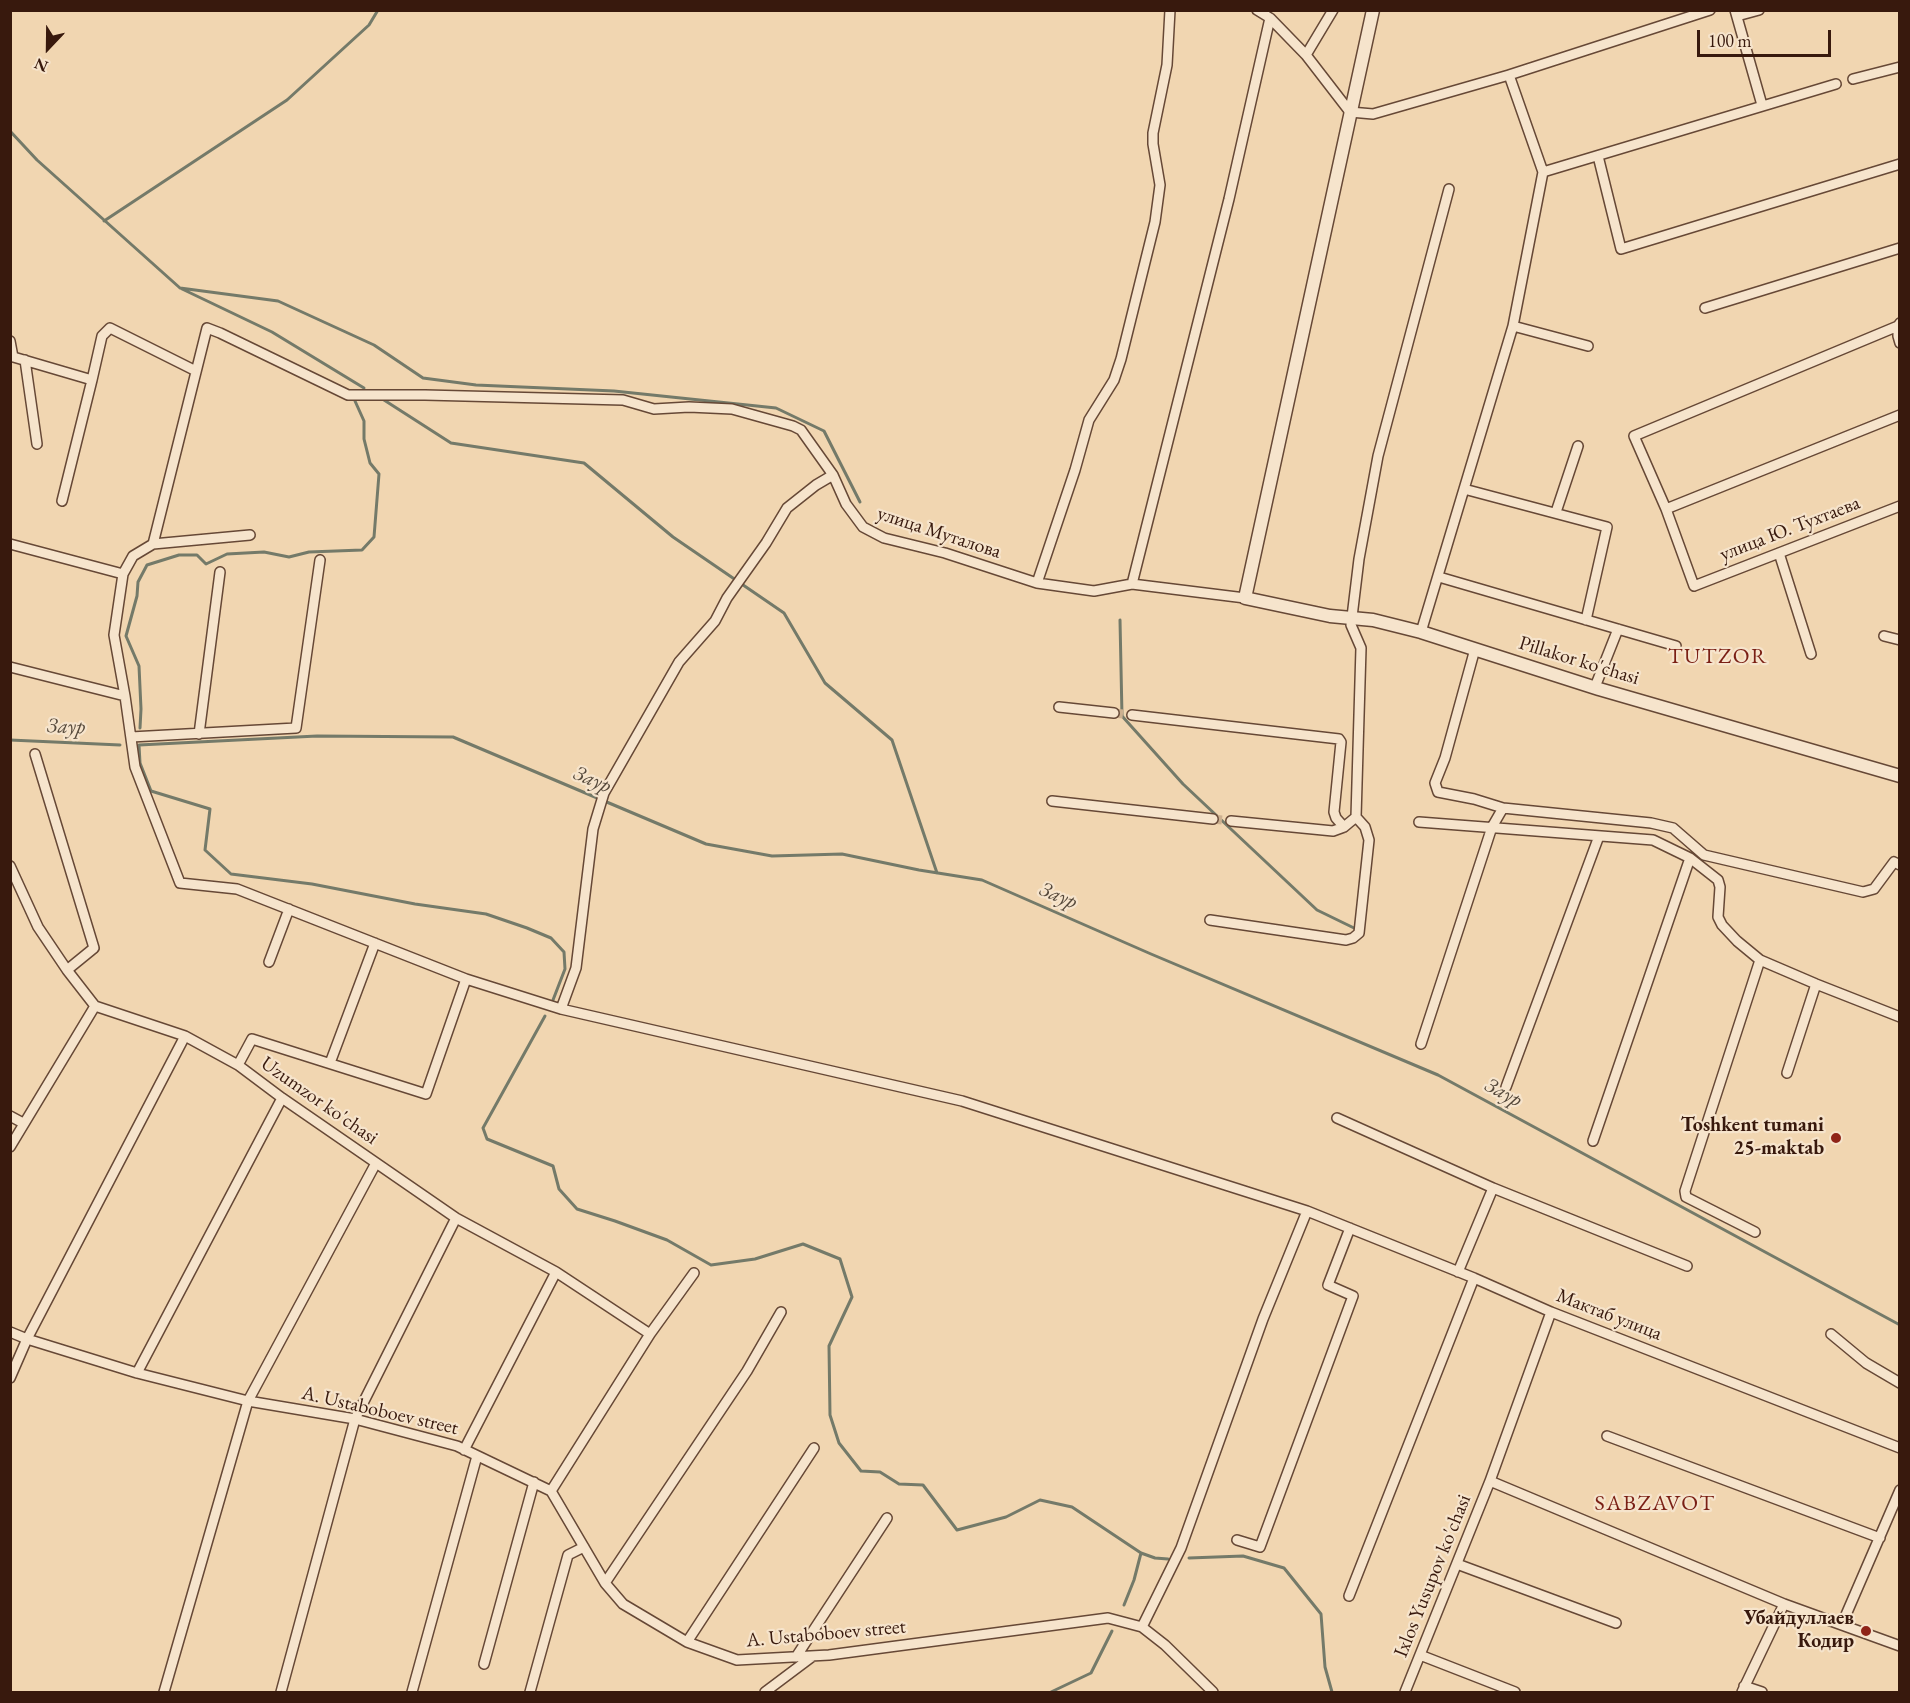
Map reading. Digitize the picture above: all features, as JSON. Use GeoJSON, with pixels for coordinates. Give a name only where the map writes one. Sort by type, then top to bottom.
{"type":"FeatureCollection","features":[{"type":"Feature","properties":{"kind":"street"},"geometry":{"type":"LineString","coordinates":[[1037,583],[1075,470],[1089,420],[1114,380],[1121,359],[1155,222],[1160,185],[1153,133],[1167,65],[1170,10]]}},
{"type":"Feature","properties":{"kind":"street"},"geometry":{"type":"LineString","coordinates":[[1257,10],[1270,18],[1306,55],[1350,112],[1373,114],[1509,75],[1710,10]]}},
{"type":"Feature","properties":{"kind":"street"},"geometry":{"type":"LineString","coordinates":[[1306,55],[1333,10]]}},
{"type":"Feature","properties":{"kind":"street"},"geometry":{"type":"LineString","coordinates":[[1245,598],[1373,10]]}},
{"type":"Feature","properties":{"kind":"street"},"geometry":{"type":"LineString","coordinates":[[1759,10],[1736,13],[1762,105]]}},
{"type":"Feature","properties":{"kind":"street"},"geometry":{"type":"LineString","coordinates":[[1132,584],[1229,199],[1270,18]]}},
{"type":"Feature","properties":{"kind":"street"},"geometry":{"type":"LineString","coordinates":[[1853,79],[1899,67]]}},
{"type":"Feature","properties":{"kind":"street"},"geometry":{"type":"LineString","coordinates":[[1421,632],[1513,326],[1543,172],[1509,75]]}},
{"type":"Feature","properties":{"kind":"street"},"geometry":{"type":"LineString","coordinates":[[1543,172],[1836,84]]}},
{"type":"Feature","properties":{"kind":"street"},"geometry":{"type":"LineString","coordinates":[[1598,156],[1621,249],[1899,164]]}},
{"type":"Feature","properties":{"kind":"street"},"geometry":{"type":"LineString","coordinates":[[1210,920],[1346,940],[1359,933],[1369,840],[1365,827],[1356,817],[1361,648],[1351,626],[1359,559],[1378,456],[1449,189]]}},
{"type":"Feature","properties":{"kind":"street"},"geometry":{"type":"LineString","coordinates":[[1705,308],[1899,248]]}},
{"type":"Feature","properties":{"kind":"street"},"geometry":{"type":"LineString","coordinates":[[1899,343],[1899,324],[1634,436],[1666,509],[1899,415]]}},
{"type":"Feature","properties":{"kind":"street"},"geometry":{"type":"LineString","coordinates":[[1513,326],[1588,346]]}},
{"type":"Feature","properties":{"kind":"street"},"geometry":{"type":"LineString","coordinates":[[62,501],[102,336],[110,328],[196,371],[153,544]]}},
{"type":"Feature","properties":{"kind":"street","name":"улица Муталова"},"geometry":{"type":"LineString","coordinates":[[196,371],[207,328],[348,395],[623,400],[654,409],[689,407],[732,409],[801,430],[833,475],[846,504],[863,527],[884,538],[945,552],[1037,583],[1094,591],[1132,584],[1245,598]]}},
{"type":"Feature","properties":{"kind":"street"},"geometry":{"type":"LineString","coordinates":[[10,341],[12,356],[92,380]]}},
{"type":"Feature","properties":{"kind":"street"},"geometry":{"type":"LineString","coordinates":[[25,360],[37,444]]}},
{"type":"Feature","properties":{"kind":"street"},"geometry":{"type":"LineString","coordinates":[[1556,512],[1578,446]]}},
{"type":"Feature","properties":{"kind":"street"},"geometry":{"type":"LineString","coordinates":[[561,1010],[576,968],[593,829],[604,793],[679,662],[715,621],[727,598],[788,508],[816,485],[833,475]]}},
{"type":"Feature","properties":{"kind":"street"},"geometry":{"type":"LineString","coordinates":[[1464,489],[1607,527],[1586,620]]}},
{"type":"Feature","properties":{"kind":"street","name":"улица Ю. Тухтаева"},"geometry":{"type":"LineString","coordinates":[[1666,509],[1694,586],[1899,506]]}},
{"type":"Feature","properties":{"kind":"street"},"geometry":{"type":"LineString","coordinates":[[250,535],[153,544],[133,556],[123,574],[114,634],[131,737],[296,728],[320,560]]}},
{"type":"Feature","properties":{"kind":"street"},"geometry":{"type":"LineString","coordinates":[[10,543],[123,574]]}},
{"type":"Feature","properties":{"kind":"street"},"geometry":{"type":"LineString","coordinates":[[1779,553],[1811,654]]}},
{"type":"Feature","properties":{"kind":"street"},"geometry":{"type":"LineString","coordinates":[[199,734],[220,573]]}},
{"type":"Feature","properties":{"kind":"street"},"geometry":{"type":"LineString","coordinates":[[1439,577],[1676,646]]}},
{"type":"Feature","properties":{"kind":"street","name":"Pillakor ko'chasi"},"geometry":{"type":"LineString","coordinates":[[1245,598],[1330,616],[1373,620],[1421,632],[1595,687],[1899,776]]}},
{"type":"Feature","properties":{"kind":"street"},"geometry":{"type":"LineString","coordinates":[[1595,687],[1618,629]]}},
{"type":"Feature","properties":{"kind":"street"},"geometry":{"type":"LineString","coordinates":[[1884,636],[1899,640]]}},
{"type":"Feature","properties":{"kind":"street"},"geometry":{"type":"LineString","coordinates":[[1475,649],[1445,758],[1435,783],[1438,792],[1474,799],[1503,808],[1651,823],[1673,828],[1704,855],[1863,892],[1874,889],[1894,862],[1899,865]]}},
{"type":"Feature","properties":{"kind":"street"},"geometry":{"type":"LineString","coordinates":[[10,667],[125,696]]}},
{"type":"Feature","properties":{"kind":"street"},"geometry":{"type":"LineString","coordinates":[[1059,707],[1114,713]]}},
{"type":"Feature","properties":{"kind":"street"},"geometry":{"type":"LineString","coordinates":[[1132,715],[1339,739],[1341,742],[1334,812],[1344,828]]}},
{"type":"Feature","properties":{"kind":"street","name":"Мактаб улица"},"geometry":{"type":"LineString","coordinates":[[131,737],[135,766],[180,883],[237,889],[466,979],[561,1010],[962,1101],[1307,1211],[1474,1278],[1551,1312],[1899,1448]]}},
{"type":"Feature","properties":{"kind":"street"},"geometry":{"type":"LineString","coordinates":[[35,754],[94,948],[67,970]]}},
{"type":"Feature","properties":{"kind":"street"},"geometry":{"type":"LineString","coordinates":[[1052,801],[1213,819]]}},
{"type":"Feature","properties":{"kind":"street"},"geometry":{"type":"LineString","coordinates":[[1421,1044],[1492,828],[1503,808]]}},
{"type":"Feature","properties":{"kind":"street"},"geometry":{"type":"LineString","coordinates":[[1231,821],[1333,831],[1344,828],[1356,817]]}},
{"type":"Feature","properties":{"kind":"street"},"geometry":{"type":"LineString","coordinates":[[1419,822],[1653,840],[1690,858],[1720,884],[1718,917],[1722,925],[1760,960],[1899,1017]]}},
{"type":"Feature","properties":{"kind":"street"},"geometry":{"type":"LineString","coordinates":[[1506,1087],[1599,836]]}},
{"type":"Feature","properties":{"kind":"street"},"geometry":{"type":"LineString","coordinates":[[1593,1141],[1690,858]]}},
{"type":"Feature","properties":{"kind":"street"},"geometry":{"type":"LineString","coordinates":[[10,866],[38,927],[94,1006],[10,1147]]}},
{"type":"Feature","properties":{"kind":"street"},"geometry":{"type":"LineString","coordinates":[[268,962],[289,909]]}},
{"type":"Feature","properties":{"kind":"street"},"geometry":{"type":"LineString","coordinates":[[330,1063],[375,943]]}},
{"type":"Feature","properties":{"kind":"street"},"geometry":{"type":"LineString","coordinates":[[1755,1232],[1686,1197],[1685,1191],[1760,960]]}},
{"type":"Feature","properties":{"kind":"street"},"geometry":{"type":"LineString","coordinates":[[238,1065],[252,1039],[426,1094],[466,979]]}},
{"type":"Feature","properties":{"kind":"street"},"geometry":{"type":"LineString","coordinates":[[1787,1073],[1816,984]]}},
{"type":"Feature","properties":{"kind":"street","name":"Uzumzor ko'chasi"},"geometry":{"type":"LineString","coordinates":[[94,1006],[184,1036],[238,1065],[456,1218],[556,1272],[650,1334]]}},
{"type":"Feature","properties":{"kind":"street"},"geometry":{"type":"LineString","coordinates":[[10,1378],[27,1339],[184,1036]]}},
{"type":"Feature","properties":{"kind":"street"},"geometry":{"type":"LineString","coordinates":[[137,1373],[282,1098]]}},
{"type":"Feature","properties":{"kind":"street"},"geometry":{"type":"LineString","coordinates":[[10,1116],[23,1124]]}},
{"type":"Feature","properties":{"kind":"street"},"geometry":{"type":"LineString","coordinates":[[1337,1118],[1493,1188],[1687,1266]]}},
{"type":"Feature","properties":{"kind":"street"},"geometry":{"type":"LineString","coordinates":[[164,1692],[248,1401],[376,1163]]}},
{"type":"Feature","properties":{"kind":"street"},"geometry":{"type":"LineString","coordinates":[[1458,1272],[1493,1188]]}},
{"type":"Feature","properties":{"kind":"street"},"geometry":{"type":"LineString","coordinates":[[1142,1627],[1181,1548],[1263,1320],[1307,1211]]}},
{"type":"Feature","properties":{"kind":"street"},"geometry":{"type":"LineString","coordinates":[[281,1692],[355,1419],[456,1218]]}},
{"type":"Feature","properties":{"kind":"street"},"geometry":{"type":"LineString","coordinates":[[1237,1540],[1260,1547],[1353,1296],[1328,1285],[1350,1228]]}},
{"type":"Feature","properties":{"kind":"street"},"geometry":{"type":"LineString","coordinates":[[464,1450],[556,1272]]}},
{"type":"Feature","properties":{"kind":"street"},"geometry":{"type":"LineString","coordinates":[[551,1491],[650,1334],[694,1273]]}},
{"type":"Feature","properties":{"kind":"street"},"geometry":{"type":"LineString","coordinates":[[1349,1596],[1474,1278]]}},
{"type":"Feature","properties":{"kind":"street"},"geometry":{"type":"LineString","coordinates":[[605,1583],[747,1371],[781,1312]]}},
{"type":"Feature","properties":{"kind":"street"},"geometry":{"type":"LineString","coordinates":[[1490,1481],[1551,1312]]}},
{"type":"Feature","properties":{"kind":"street","name":"A. Ustaboboev street"},"geometry":{"type":"LineString","coordinates":[[10,1332],[137,1373],[248,1401],[355,1419],[464,1450],[551,1491],[605,1583],[623,1604],[687,1642],[737,1660],[813,1656],[1108,1618],[1142,1627],[1165,1645],[1213,1692]]}},
{"type":"Feature","properties":{"kind":"street"},"geometry":{"type":"LineString","coordinates":[[1832,1334],[1866,1363],[1899,1383]]}},
{"type":"Feature","properties":{"kind":"street"},"geometry":{"type":"LineString","coordinates":[[1608,1436],[1880,1538]]}},
{"type":"Feature","properties":{"kind":"street"},"geometry":{"type":"LineString","coordinates":[[687,1642],[814,1448]]}},
{"type":"Feature","properties":{"kind":"street"},"geometry":{"type":"LineString","coordinates":[[412,1692],[477,1456]]}},
{"type":"Feature","properties":{"kind":"street","name":"Ixlos Yusupov ko'chasi"},"geometry":{"type":"LineString","coordinates":[[1405,1692],[1490,1481],[1784,1604],[1899,1646]]}},
{"type":"Feature","properties":{"kind":"street"},"geometry":{"type":"LineString","coordinates":[[484,1664],[534,1482]]}},
{"type":"Feature","properties":{"kind":"street"},"geometry":{"type":"LineString","coordinates":[[1842,1624],[1899,1490]]}},
{"type":"Feature","properties":{"kind":"street"},"geometry":{"type":"LineString","coordinates":[[796,1657],[887,1518]]}},
{"type":"Feature","properties":{"kind":"street"},"geometry":{"type":"LineString","coordinates":[[530,1692],[568,1555],[584,1548]]}},
{"type":"Feature","properties":{"kind":"street"},"geometry":{"type":"LineString","coordinates":[[1457,1564],[1616,1623]]}},
{"type":"Feature","properties":{"kind":"street"},"geometry":{"type":"LineString","coordinates":[[1762,1692],[1743,1689],[1784,1604]]}},
{"type":"Feature","properties":{"kind":"street"},"geometry":{"type":"LineString","coordinates":[[1420,1655],[1515,1692]]}},
{"type":"Feature","properties":{"kind":"street"},"geometry":{"type":"LineString","coordinates":[[765,1692],[813,1656]]}},
{"type":"Feature","properties":{"kind":"waterway"},"geometry":{"type":"LineString","coordinates":[[104,221],[287,100],[369,25],[378,10]]}},
{"type":"Feature","properties":{"kind":"waterway"},"geometry":{"type":"LineString","coordinates":[[10,131],[37,160],[180,288],[272,332],[364,388]]}},
{"type":"Feature","properties":{"kind":"waterway"},"geometry":{"type":"LineString","coordinates":[[180,288],[278,301],[374,345],[423,378],[476,385],[614,391],[776,408],[824,431],[860,502]]}},
{"type":"Feature","properties":{"kind":"waterway"},"geometry":{"type":"LineString","coordinates":[[384,400],[451,443],[584,463],[673,537],[784,613],[825,683],[892,740],[937,873]]}},
{"type":"Feature","properties":{"kind":"waterway"},"geometry":{"type":"LineString","coordinates":[[140,728],[139,666],[126,636],[137,596],[138,582],[147,565],[179,555],[197,555],[206,564],[227,554],[264,552],[289,557],[309,552],[362,550],[374,537],[379,474],[370,463],[364,439],[364,421],[355,401]]}},
{"type":"Feature","properties":{"kind":"waterway"},"geometry":{"type":"LineString","coordinates":[[1120,620],[1122,716],[1183,784],[1317,910],[1354,928]]}},
{"type":"Feature","properties":{"kind":"waterway","name":"Заур"},"geometry":{"type":"LineString","coordinates":[[553,1000],[565,969],[564,952],[551,938],[527,928],[486,914],[415,904],[312,884],[231,874],[205,850],[210,809],[151,791],[140,763],[139,745],[317,736],[453,737],[706,844],[772,856],[842,854],[982,880],[1438,1075],[1900,1325]]}},
{"type":"Feature","properties":{"kind":"waterway","name":"Заур"},"geometry":{"type":"LineString","coordinates":[[10,740],[120,745]]}},
{"type":"Feature","properties":{"kind":"waterway"},"geometry":{"type":"LineString","coordinates":[[545,1016],[483,1128],[487,1139],[553,1166],[559,1189],[577,1209],[667,1240],[711,1265],[755,1259],[803,1244],[840,1259],[852,1297],[829,1346],[830,1415],[839,1443],[861,1471],[880,1472],[899,1484],[923,1485],[957,1530],[1006,1517],[1040,1500],[1072,1507],[1141,1553],[1155,1558],[1168,1559]]}},
{"type":"Feature","properties":{"kind":"waterway"},"geometry":{"type":"LineString","coordinates":[[1124,1605],[1141,1553]]}},
{"type":"Feature","properties":{"kind":"waterway"},"geometry":{"type":"LineString","coordinates":[[1189,1558],[1243,1556],[1284,1568],[1321,1614],[1325,1667],[1332,1692]]}},
{"type":"Feature","properties":{"kind":"waterway"},"geometry":{"type":"LineString","coordinates":[[1051,1692],[1091,1673],[1112,1631]]}},
{"type":"Feature","properties":{"kind":"tunnel"},"geometry":{"type":"LineString","coordinates":[[1114,713],[1132,715]]}},
{"type":"Feature","properties":{"kind":"tunnel"},"geometry":{"type":"LineString","coordinates":[[1213,819],[1231,821]]}},
{"type":"Feature","properties":{"kind":"place","name":"Toshkent tumani 25-maktab"},"geometry":{"type":"Point","coordinates":[1836,1138]}},
{"type":"Feature","properties":{"kind":"place","name":"Убайдуллаев Кодир"},"geometry":{"type":"Point","coordinates":[1866,1631]}},
{"type":"Feature","properties":{"kind":"district","name":"TUTZOR"},"geometry":{"type":"Point","coordinates":[1718,657]}},
{"type":"Feature","properties":{"kind":"district","name":"SABZAVOT"},"geometry":{"type":"Point","coordinates":[1655,1504]}}]}
